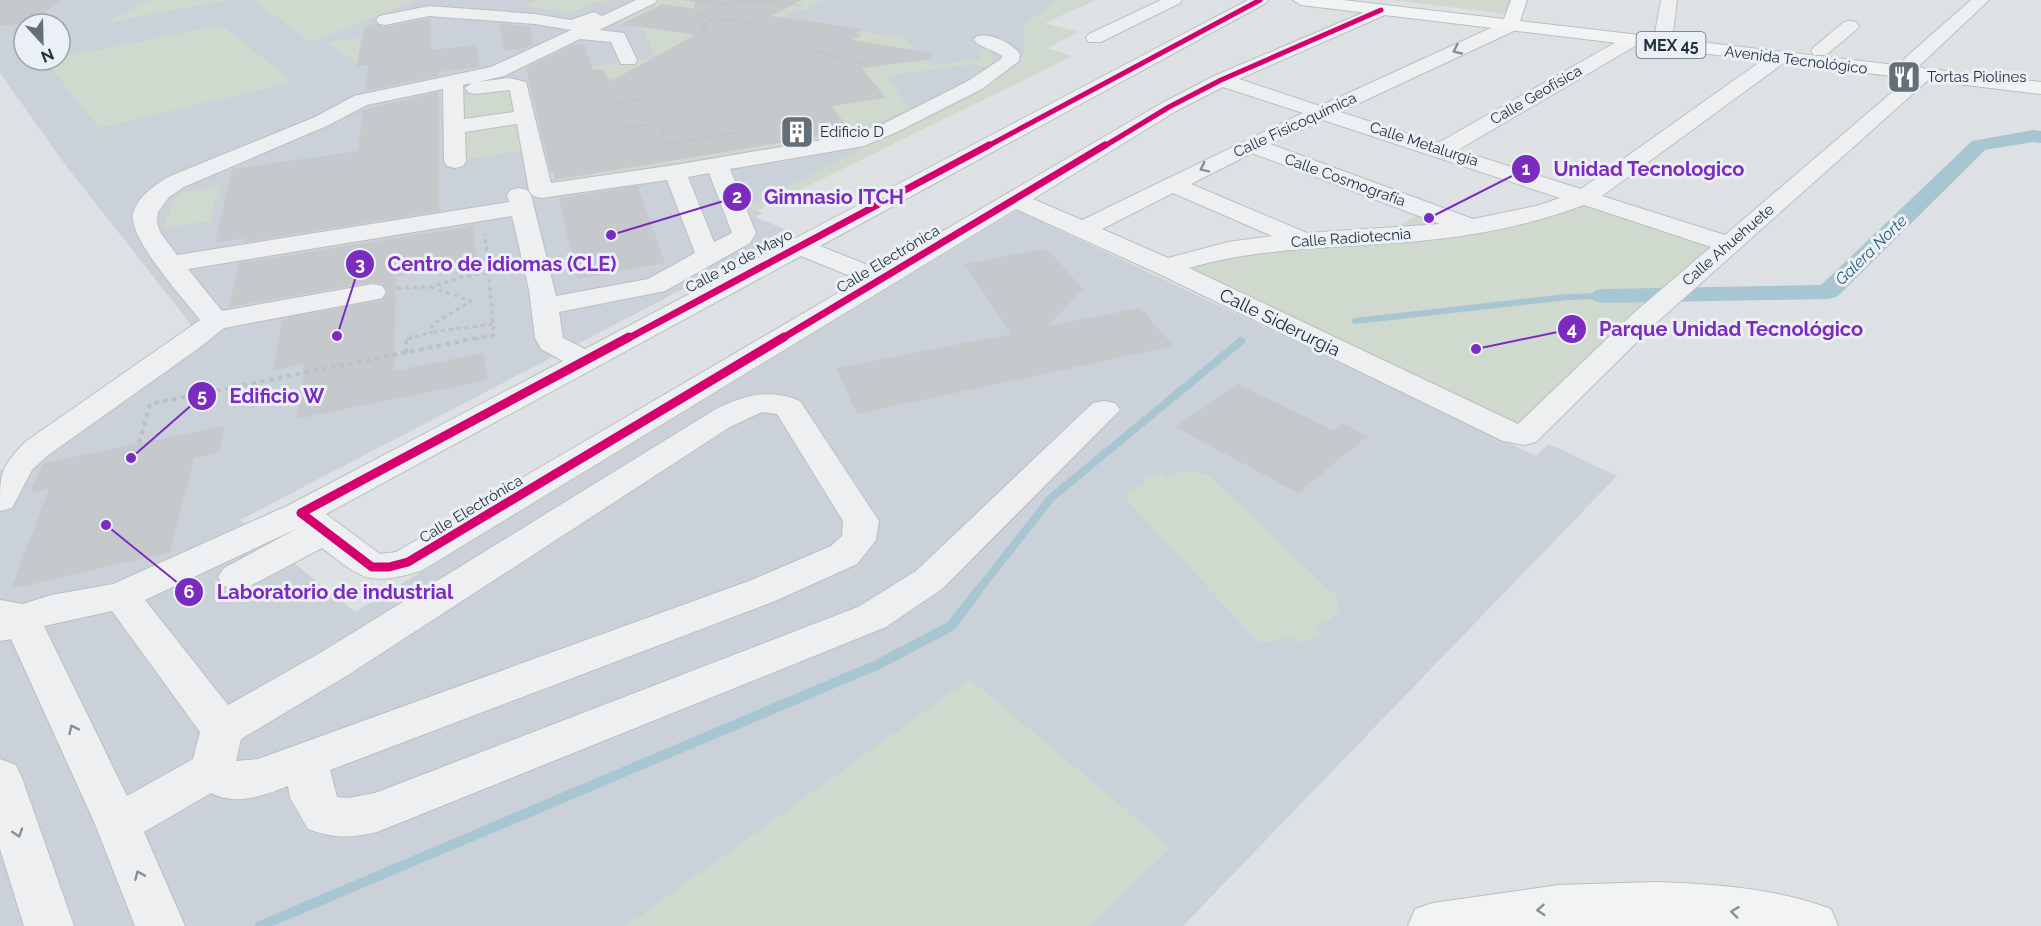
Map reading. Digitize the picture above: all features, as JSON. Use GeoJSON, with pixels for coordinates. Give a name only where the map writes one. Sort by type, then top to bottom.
{"type":"FeatureCollection","features":[{"type":"Feature","properties":{"kind":"main road","name":"Avenida Tecnológico"},"geometry":{"type":"LineString","coordinates":[[1301,0],[1515,13],[1820,51],[2041,88]]}},
{"type":"Feature","properties":{"kind":"main road","name":"Avenida Tecnológico"},"geometry":{"type":"LineString","coordinates":[[1515,13],[1631,41],[1778,58],[2041,76]]}},
{"type":"Feature","properties":{"kind":"main road"},"geometry":{"type":"LineString","coordinates":[[1433,926],[1523,911],[1619,905],[1687,906],[1766,916],[1814,926]]}},
{"type":"Feature","properties":{"kind":"street"},"geometry":{"type":"LineString","coordinates":[[385,20],[429,11],[535,19],[572,25],[631,0]]}},
{"type":"Feature","properties":{"kind":"street"},"geometry":{"type":"LineString","coordinates":[[453,86],[497,72],[649,0]]}},
{"type":"Feature","properties":{"kind":"street","name":"Calle 10 de Mayo"},"geometry":{"type":"LineString","coordinates":[[313,522],[358,480],[798,246],[1203,16],[1260,0]]}},
{"type":"Feature","properties":{"kind":"street"},"geometry":{"type":"LineString","coordinates":[[1664,33],[1669,0]]}},
{"type":"Feature","properties":{"kind":"street","name":"Calle Ahuehuete"},"geometry":{"type":"LineString","coordinates":[[1539,424],[1645,318],[1729,245],[1918,68],[1981,0]]}},
{"type":"Feature","properties":{"kind":"street"},"geometry":{"type":"LineString","coordinates":[[1095,38],[1167,3],[1203,16]]}},
{"type":"Feature","properties":{"kind":"street","name":"Calle Electrónica"},"geometry":{"type":"LineString","coordinates":[[313,522],[374,568],[399,565],[422,556],[1159,113],[1221,80],[1386,5]]}},
{"type":"Feature","properties":{"kind":"street","name":"Calle Fisicoquímica"},"geometry":{"type":"LineString","coordinates":[[1081,230],[1171,184],[1323,112],[1515,13]]}},
{"type":"Feature","properties":{"kind":"street"},"geometry":{"type":"LineString","coordinates":[[1820,51],[1850,26]]}},
{"type":"Feature","properties":{"kind":"street"},"geometry":{"type":"LineString","coordinates":[[580,34],[618,37],[628,60]]}},
{"type":"Feature","properties":{"kind":"street"},"geometry":{"type":"LineString","coordinates":[[426,221],[456,207],[527,198],[717,165],[810,164],[858,150],[860,147],[856,141],[890,128],[975,85],[1010,61],[1011,54],[1005,49],[983,40]]}},
{"type":"Feature","properties":{"kind":"street","name":"Calle Geofísica"},"geometry":{"type":"LineString","coordinates":[[1442,150],[1631,41]]}},
{"type":"Feature","properties":{"kind":"street","name":"Calle Radiotecnia"},"geometry":{"type":"LineString","coordinates":[[1166,267],[1236,249],[1474,228],[1555,210],[1585,197],[1778,58]]}},
{"type":"Feature","properties":{"kind":"street","name":"Calle Metalurgia"},"geometry":{"type":"LineString","coordinates":[[1221,80],[1729,245]]}},
{"type":"Feature","properties":{"kind":"street"},"geometry":{"type":"LineString","coordinates":[[215,321],[151,242],[145,228],[145,217],[151,200],[168,186],[315,124],[361,100],[453,86],[514,84],[519,86],[525,117],[527,198],[551,343],[584,360]]}},
{"type":"Feature","properties":{"kind":"street"},"geometry":{"type":"LineString","coordinates":[[453,86],[455,161]]}},
{"type":"Feature","properties":{"kind":"street"},"geometry":{"type":"LineString","coordinates":[[453,127],[525,117]]}},
{"type":"Feature","properties":{"kind":"street","name":"Calle Cosmografía"},"geometry":{"type":"LineString","coordinates":[[1251,145],[1474,228]]}},
{"type":"Feature","properties":{"kind":"street"},"geometry":{"type":"LineString","coordinates":[[544,307],[656,285],[741,238],[744,233],[717,165]]}},
{"type":"Feature","properties":{"kind":"street"},"geometry":{"type":"LineString","coordinates":[[675,172],[704,248],[761,266]]}},
{"type":"Feature","properties":{"kind":"street"},"geometry":{"type":"LineString","coordinates":[[1171,184],[1306,242]]}},
{"type":"Feature","properties":{"kind":"street"},"geometry":{"type":"LineString","coordinates":[[171,264],[426,221],[482,214],[527,198]]}},
{"type":"Feature","properties":{"kind":"street","name":"Calle Siderurgia"},"geometry":{"type":"LineString","coordinates":[[1017,200],[1166,267],[1517,435],[1529,434],[1539,424]]}},
{"type":"Feature","properties":{"kind":"street"},"geometry":{"type":"LineString","coordinates":[[798,246],[882,280]]}},
{"type":"Feature","properties":{"kind":"street"},"geometry":{"type":"LineString","coordinates":[[0,500],[18,465],[36,449],[189,342],[215,321],[373,292]]}},
{"type":"Feature","properties":{"kind":"street"},"geometry":{"type":"LineString","coordinates":[[118,824],[212,770],[222,729],[334,664],[719,420],[754,403],[781,404],[789,408],[861,521],[862,533],[855,545],[844,555],[798,576],[306,761],[244,781],[228,781],[212,770]]}},
{"type":"Feature","properties":{"kind":"street"},"geometry":{"type":"LineString","coordinates":[[306,761],[313,798],[324,815],[348,818],[377,812],[872,617],[929,580],[1104,410]]}},
{"type":"Feature","properties":{"kind":"street"},"geometry":{"type":"LineString","coordinates":[[237,577],[313,522]]}},
{"type":"Feature","properties":{"kind":"street"},"geometry":{"type":"LineString","coordinates":[[160,926],[118,824],[7,620],[121,596],[313,522]]}},
{"type":"Feature","properties":{"kind":"street"},"geometry":{"type":"LineString","coordinates":[[121,596],[222,729]]}},
{"type":"Feature","properties":{"kind":"street"},"geometry":{"type":"LineString","coordinates":[[0,778],[49,926]]}},
{"type":"Feature","properties":{"kind":"path"},"geometry":{"type":"LineString","coordinates":[[691,0],[722,3],[765,1],[803,6]]}},
{"type":"Feature","properties":{"kind":"path"},"geometry":{"type":"LineString","coordinates":[[722,3],[700,16],[749,23]]}},
{"type":"Feature","properties":{"kind":"path"},"geometry":{"type":"LineString","coordinates":[[707,32],[701,26],[716,18]]}},
{"type":"Feature","properties":{"kind":"path"},"geometry":{"type":"LineString","coordinates":[[733,48],[759,33]]}},
{"type":"Feature","properties":{"kind":"path"},"geometry":{"type":"LineString","coordinates":[[818,52],[866,65]]}},
{"type":"Feature","properties":{"kind":"path"},"geometry":{"type":"LineString","coordinates":[[614,104],[640,100]]}},
{"type":"Feature","properties":{"kind":"path"},"geometry":{"type":"LineString","coordinates":[[621,128],[651,124]]}},
{"type":"Feature","properties":{"kind":"path"},"geometry":{"type":"LineString","coordinates":[[661,131],[668,145],[735,133]]}},
{"type":"Feature","properties":{"kind":"path"},"geometry":{"type":"LineString","coordinates":[[139,443],[150,404],[494,335],[490,273],[482,214]]}},
{"type":"Feature","properties":{"kind":"path"},"geometry":{"type":"LineString","coordinates":[[431,287],[462,277],[490,273]]}},
{"type":"Feature","properties":{"kind":"path"},"geometry":{"type":"LineString","coordinates":[[373,292],[405,286],[431,287],[471,301],[432,325],[432,332]]}},
{"type":"Feature","properties":{"kind":"path"},"geometry":{"type":"LineString","coordinates":[[406,353],[406,339],[432,332],[494,324]]}},
{"type":"Feature","properties":{"kind":"shaded area"},"geometry":{"type":"Polygon","coordinates":[[[0,0],[151,0],[108,22],[225,0],[254,0],[311,42],[415,0],[1095,0],[1044,23],[1078,32],[1046,48],[1072,56],[757,210],[762,213],[755,217],[792,232],[240,520],[355,612],[1017,210],[1536,456],[1549,444],[1617,476],[1183,926],[0,926],[0,471],[193,327],[67,167],[0,73],[0,0]]]}},
{"type":"Feature","properties":{"kind":"shaded area"},"geometry":{"type":"Polygon","coordinates":[[[151,0],[225,0],[105,23],[151,0]]]}},
{"type":"Feature","properties":{"kind":"shaded area"},"geometry":{"type":"Polygon","coordinates":[[[254,0],[415,0],[311,42],[254,0]]]}},
{"type":"Feature","properties":{"kind":"shaded area"},"geometry":{"type":"Polygon","coordinates":[[[537,0],[613,0],[606,3],[595,2],[571,13],[524,6],[537,0]]]}},
{"type":"Feature","properties":{"kind":"shaded area"},"geometry":{"type":"Polygon","coordinates":[[[652,0],[678,0],[713,5],[701,31],[679,44],[753,21],[767,6],[788,8],[802,0],[823,0],[805,10],[796,10],[783,17],[754,59],[607,78],[603,69],[529,79],[529,76],[656,58],[642,27],[697,9],[663,4],[626,22],[607,23],[652,0]]]}},
{"type":"Feature","properties":{"kind":"shaded area"},"geometry":{"type":"Polygon","coordinates":[[[1058,0],[1095,0],[1044,23],[1078,32],[1046,48],[1072,56],[757,211],[746,207],[1011,70],[1023,55],[1024,24],[1058,0]]]}},
{"type":"Feature","properties":{"kind":"shaded area"},"geometry":{"type":"Polygon","coordinates":[[[1391,0],[1519,0],[1515,15],[1391,0]]]}},
{"type":"Feature","properties":{"kind":"shaded area"},"geometry":{"type":"Polygon","coordinates":[[[221,25],[293,82],[99,128],[54,72],[72,72],[72,56],[221,25]]]}},
{"type":"Feature","properties":{"kind":"shaded area"},"geometry":{"type":"Polygon","coordinates":[[[860,31],[906,38],[925,60],[931,63],[943,64],[979,59],[983,53],[975,47],[988,50],[992,54],[991,66],[983,67],[974,64],[885,76],[910,109],[839,137],[566,180],[556,180],[549,174],[629,162],[609,85],[885,98],[859,65],[852,40],[861,35],[855,34],[860,31]]]}},
{"type":"Feature","properties":{"kind":"shaded area"},"geometry":{"type":"Polygon","coordinates":[[[345,38],[345,40],[361,38],[357,63],[326,42],[345,38]]]}},
{"type":"Feature","properties":{"kind":"shaded area"},"geometry":{"type":"Polygon","coordinates":[[[506,88],[512,91],[516,111],[465,120],[462,118],[461,96],[506,88]]]}},
{"type":"Feature","properties":{"kind":"shaded area"},"geometry":{"type":"Polygon","coordinates":[[[517,123],[523,150],[462,160],[461,128],[517,123]]]}},
{"type":"Feature","properties":{"kind":"shaded area"},"geometry":{"type":"Polygon","coordinates":[[[220,187],[209,221],[163,228],[177,193],[220,187]]]}},
{"type":"Feature","properties":{"kind":"shaded area"},"geometry":{"type":"Polygon","coordinates":[[[1586,198],[1720,244],[1521,434],[1162,264],[1395,228],[1425,210],[1464,224],[1586,198]]]}},
{"type":"Feature","properties":{"kind":"shaded area"},"geometry":{"type":"Polygon","coordinates":[[[1186,471],[1208,475],[1336,596],[1337,613],[1315,627],[1322,634],[1298,643],[1291,636],[1265,643],[1256,640],[1128,501],[1126,496],[1128,491],[1147,483],[1142,478],[1162,472],[1166,476],[1186,471]]]}},
{"type":"Feature","properties":{"kind":"shaded area"},"geometry":{"type":"Polygon","coordinates":[[[970,679],[1171,848],[1089,926],[626,926],[970,679]]]}},
{"type":"Feature","properties":{"kind":"building"},"geometry":{"type":"Polygon","coordinates":[[[0,0],[60,0],[45,12],[12,12],[12,24],[0,26],[0,0]]]}},
{"type":"Feature","properties":{"kind":"building"},"geometry":{"type":"Polygon","coordinates":[[[695,0],[801,0],[771,16],[863,29],[855,34],[862,35],[852,40],[932,53],[931,59],[862,68],[886,98],[831,106],[851,131],[555,180],[551,173],[526,68],[571,46],[584,44],[593,70],[603,69],[609,82],[695,35],[622,24],[663,4],[694,9],[695,0]]]}},
{"type":"Feature","properties":{"kind":"building"},"geometry":{"type":"Polygon","coordinates":[[[430,18],[431,50],[477,45],[479,67],[438,72],[438,76],[365,91],[368,65],[356,66],[365,26],[377,24],[385,27],[430,18]]]}},
{"type":"Feature","properties":{"kind":"building"},"geometry":{"type":"Polygon","coordinates":[[[500,24],[530,26],[534,44],[526,48],[504,51],[500,24]]]}},
{"type":"Feature","properties":{"kind":"building"},"geometry":{"type":"Polygon","coordinates":[[[438,92],[439,211],[244,242],[245,238],[215,243],[232,169],[358,151],[363,110],[438,92]]]}},
{"type":"Feature","properties":{"kind":"building"},"geometry":{"type":"Polygon","coordinates":[[[638,186],[665,263],[577,279],[559,198],[638,186]]]}},
{"type":"Feature","properties":{"kind":"building"},"geometry":{"type":"Polygon","coordinates":[[[473,226],[477,263],[396,277],[394,371],[484,353],[487,380],[297,419],[304,364],[273,370],[282,319],[382,300],[388,291],[382,284],[373,282],[229,307],[239,263],[473,226]]]}},
{"type":"Feature","properties":{"kind":"building"},"geometry":{"type":"Polygon","coordinates":[[[1043,249],[1050,252],[1083,289],[1048,326],[1140,308],[1174,346],[857,414],[836,368],[1011,334],[965,264],[1043,249]]]}},
{"type":"Feature","properties":{"kind":"building"},"geometry":{"type":"Polygon","coordinates":[[[1238,384],[1334,431],[1343,424],[1368,436],[1298,493],[1175,427],[1238,384]]]}},
{"type":"Feature","properties":{"kind":"building"},"geometry":{"type":"Polygon","coordinates":[[[224,426],[219,453],[194,458],[170,552],[11,589],[49,489],[30,493],[43,463],[224,426]]]}},
{"type":"Feature","properties":{"kind":"waterway","name":"Galera Norte"},"geometry":{"type":"LineString","coordinates":[[1603,296],[1828,292],[1979,145],[2033,136],[2041,137]]}},
{"type":"Feature","properties":{"kind":"waterway"},"geometry":{"type":"LineString","coordinates":[[1355,321],[1567,297],[1603,296]]}},
{"type":"Feature","properties":{"kind":"waterway"},"geometry":{"type":"LineString","coordinates":[[977,592],[1051,498],[1241,341]]}},
{"type":"Feature","properties":{"kind":"waterway"},"geometry":{"type":"LineString","coordinates":[[260,926],[879,664],[951,626],[978,591]]}},
{"type":"Feature","properties":{"kind":"cycle path"},"geometry":{"type":"LineString","coordinates":[[1260,0],[301,513],[372,567],[389,567],[408,562],[1169,107],[1221,80],[1381,10]]}},
{"type":"Feature","properties":{"kind":"place","name":"Tortas Piolines"},"geometry":{"type":"Point","coordinates":[1904,77]}},
{"type":"Feature","properties":{"kind":"place","name":"Edificio D"},"geometry":{"type":"Point","coordinates":[797,132]}},
{"type":"Feature","properties":{"kind":"place","name":"Unidad Tecnologico"},"geometry":{"type":"Point","coordinates":[1429,218]}},
{"type":"Feature","properties":{"kind":"place","name":"Gimnasio ITCH"},"geometry":{"type":"Point","coordinates":[611,235]}},
{"type":"Feature","properties":{"kind":"place","name":"Centro de idiomas (CLE)"},"geometry":{"type":"Point","coordinates":[337,336]}},
{"type":"Feature","properties":{"kind":"place","name":"Parque Unidad Tecnológico"},"geometry":{"type":"Point","coordinates":[1476,349]}},
{"type":"Feature","properties":{"kind":"place","name":"Edificio W"},"geometry":{"type":"Point","coordinates":[131,458]}},
{"type":"Feature","properties":{"kind":"place","name":"Laboratorio de industrial"},"geometry":{"type":"Point","coordinates":[106,525]}}]}
